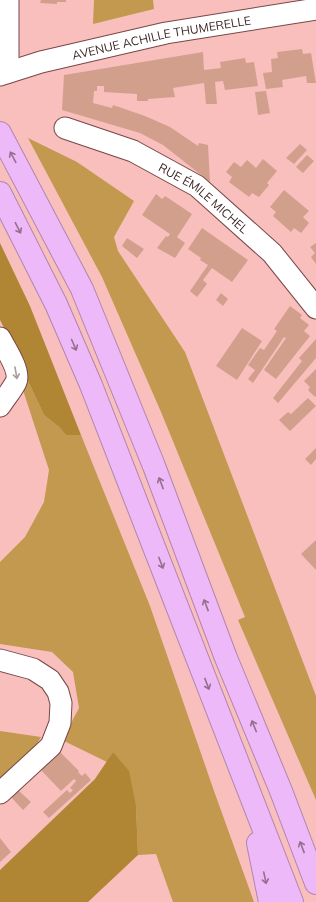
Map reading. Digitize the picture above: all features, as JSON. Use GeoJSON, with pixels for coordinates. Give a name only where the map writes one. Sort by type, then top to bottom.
{"type":"FeatureCollection","features":[{"type":"Feature","properties":{"kind":"highway"},"geometry":{"type":"LineString","coordinates":[[0,133],[82,289],[154,466],[226,658],[281,791],[316,883]]}},
{"type":"Feature","properties":{"kind":"highway"},"geometry":{"type":"LineString","coordinates":[[0,193],[56,304],[92,385],[292,902]]}},
{"type":"Feature","properties":{"kind":"highway"},"geometry":{"type":"LineString","coordinates":[[246,785],[270,902]]}},
{"type":"Feature","properties":{"kind":"street"},"geometry":{"type":"LineString","coordinates":[[4,74],[8,0]]}},
{"type":"Feature","properties":{"kind":"street","name":"AVENUE ACHILLE THUMERELLE"},"geometry":{"type":"LineString","coordinates":[[4,74],[41,62],[166,33],[316,9]]}},
{"type":"Feature","properties":{"kind":"street","name":"RUE ÉMILE MICHEL"},"geometry":{"type":"LineString","coordinates":[[64,128],[132,151],[197,186],[247,229],[272,253],[316,308]]}},
{"type":"Feature","properties":{"kind":"street"},"geometry":{"type":"LineString","coordinates":[[0,338],[17,374],[17,381],[0,406]]}},
{"type":"Feature","properties":{"kind":"street"},"geometry":{"type":"LineString","coordinates":[[0,660],[33,669],[50,680],[58,692],[61,703],[60,723],[51,746],[0,793]]}},
{"type":"Feature","properties":{"kind":"shaded area"},"geometry":{"type":"Polygon","coordinates":[[[94,0],[153,0],[154,9],[93,24],[94,0]]]}},
{"type":"Feature","properties":{"kind":"shaded area"},"geometry":{"type":"Polygon","coordinates":[[[28,138],[77,162],[134,201],[114,237],[118,251],[185,352],[316,696],[316,800],[238,620],[245,617],[161,412],[102,277],[28,138]]]}},
{"type":"Feature","properties":{"kind":"shaded area"},"geometry":{"type":"Polygon","coordinates":[[[0,243],[30,306],[81,435],[66,435],[59,427],[44,415],[27,379],[24,367],[0,320],[0,243]]]}},
{"type":"Feature","properties":{"kind":"shaded area"},"geometry":{"type":"Polygon","coordinates":[[[27,379],[44,415],[59,427],[66,435],[81,435],[150,606],[254,902],[173,902],[156,854],[138,855],[136,806],[113,752],[107,762],[62,740],[79,708],[73,672],[52,652],[0,644],[0,562],[25,537],[44,502],[49,470],[22,387],[27,379]]]}},
{"type":"Feature","properties":{"kind":"shaded area"},"geometry":{"type":"Polygon","coordinates":[[[0,731],[41,737],[34,749],[0,779],[0,731]]]}},
{"type":"Feature","properties":{"kind":"shaded area"},"geometry":{"type":"Polygon","coordinates":[[[113,752],[129,771],[136,806],[138,855],[88,902],[0,902],[0,870],[95,779],[113,752]]]}},
{"type":"Feature","properties":{"kind":"building"},"geometry":{"type":"Polygon","coordinates":[[[41,0],[66,0],[66,2],[57,2],[57,4],[40,3],[41,0]]]}},
{"type":"Feature","properties":{"kind":"building"},"geometry":{"type":"Polygon","coordinates":[[[302,49],[303,54],[311,53],[316,83],[307,83],[306,76],[282,80],[283,87],[266,89],[263,73],[272,72],[271,59],[278,58],[277,52],[302,49]]]}},
{"type":"Feature","properties":{"kind":"building"},"geometry":{"type":"Polygon","coordinates":[[[203,52],[204,70],[221,68],[220,62],[245,58],[246,63],[254,62],[258,86],[225,90],[223,81],[215,82],[217,104],[206,104],[204,83],[173,88],[175,97],[148,99],[148,101],[137,101],[137,94],[104,92],[104,86],[97,86],[97,91],[94,91],[93,103],[112,108],[113,105],[145,116],[170,127],[198,146],[199,143],[208,145],[210,182],[163,145],[140,133],[62,110],[64,75],[203,52]]]}},
{"type":"Feature","properties":{"kind":"building"},"geometry":{"type":"Polygon","coordinates":[[[266,91],[270,113],[258,115],[255,92],[266,91]]]}},
{"type":"Feature","properties":{"kind":"building"},"geometry":{"type":"Polygon","coordinates":[[[300,144],[307,150],[294,164],[286,158],[300,144]]]}},
{"type":"Feature","properties":{"kind":"building"},"geometry":{"type":"Polygon","coordinates":[[[307,155],[314,161],[303,173],[296,167],[307,155]]]}},
{"type":"Feature","properties":{"kind":"building"},"geometry":{"type":"Polygon","coordinates":[[[263,159],[277,171],[267,183],[269,185],[259,197],[252,193],[249,197],[229,182],[232,177],[226,172],[234,162],[241,167],[247,160],[256,168],[263,159]]]}},
{"type":"Feature","properties":{"kind":"building"},"geometry":{"type":"Polygon","coordinates":[[[284,190],[309,211],[303,217],[309,223],[301,233],[294,228],[291,232],[273,216],[276,212],[270,207],[284,190]]]}},
{"type":"Feature","properties":{"kind":"building"},"geometry":{"type":"Polygon","coordinates":[[[156,194],[162,199],[165,196],[192,214],[177,237],[185,243],[175,258],[157,248],[166,236],[168,237],[170,234],[142,215],[156,194]]]}},
{"type":"Feature","properties":{"kind":"building"},"geometry":{"type":"Polygon","coordinates":[[[202,228],[248,260],[232,282],[212,268],[203,280],[207,284],[197,297],[190,291],[208,265],[188,249],[202,228]]]}},
{"type":"Feature","properties":{"kind":"building"},"geometry":{"type":"Polygon","coordinates":[[[127,238],[144,249],[137,258],[122,246],[127,238]]]}},
{"type":"Feature","properties":{"kind":"building"},"geometry":{"type":"Polygon","coordinates":[[[316,243],[316,264],[311,257],[315,253],[310,247],[316,243]]]}},
{"type":"Feature","properties":{"kind":"building"},"geometry":{"type":"Polygon","coordinates":[[[221,293],[228,299],[223,306],[216,300],[221,293]]]}},
{"type":"Feature","properties":{"kind":"building"},"geometry":{"type":"Polygon","coordinates":[[[290,306],[302,315],[300,318],[309,325],[304,331],[310,336],[276,379],[264,370],[286,338],[284,337],[253,383],[248,379],[255,370],[248,365],[260,348],[264,350],[277,331],[274,329],[290,306]]]}},
{"type":"Feature","properties":{"kind":"building"},"geometry":{"type":"Polygon","coordinates":[[[242,328],[262,341],[237,380],[216,366],[242,328]]]}},
{"type":"Feature","properties":{"kind":"building"},"geometry":{"type":"Polygon","coordinates":[[[316,339],[316,358],[278,403],[273,398],[302,361],[299,358],[316,339]]]}},
{"type":"Feature","properties":{"kind":"building"},"geometry":{"type":"Polygon","coordinates":[[[316,369],[315,397],[308,390],[310,387],[304,381],[316,369]]]}},
{"type":"Feature","properties":{"kind":"building"},"geometry":{"type":"Polygon","coordinates":[[[308,398],[316,406],[290,431],[279,420],[288,412],[291,414],[308,398]]]}},
{"type":"Feature","properties":{"kind":"building"},"geometry":{"type":"Polygon","coordinates":[[[316,448],[316,459],[311,465],[305,459],[316,448]]]}},
{"type":"Feature","properties":{"kind":"building"},"geometry":{"type":"Polygon","coordinates":[[[316,540],[316,570],[301,554],[316,540]]]}},
{"type":"Feature","properties":{"kind":"building"},"geometry":{"type":"Polygon","coordinates":[[[60,752],[82,776],[85,773],[91,780],[49,818],[43,812],[67,790],[70,793],[73,790],[70,788],[76,781],[74,779],[61,791],[41,770],[60,752]]]}},
{"type":"Feature","properties":{"kind":"building"},"geometry":{"type":"Polygon","coordinates":[[[18,790],[31,802],[23,810],[11,797],[18,790]]]}},
{"type":"Feature","properties":{"kind":"building"},"geometry":{"type":"Polygon","coordinates":[[[0,838],[11,852],[0,862],[0,838]]]}}]}
